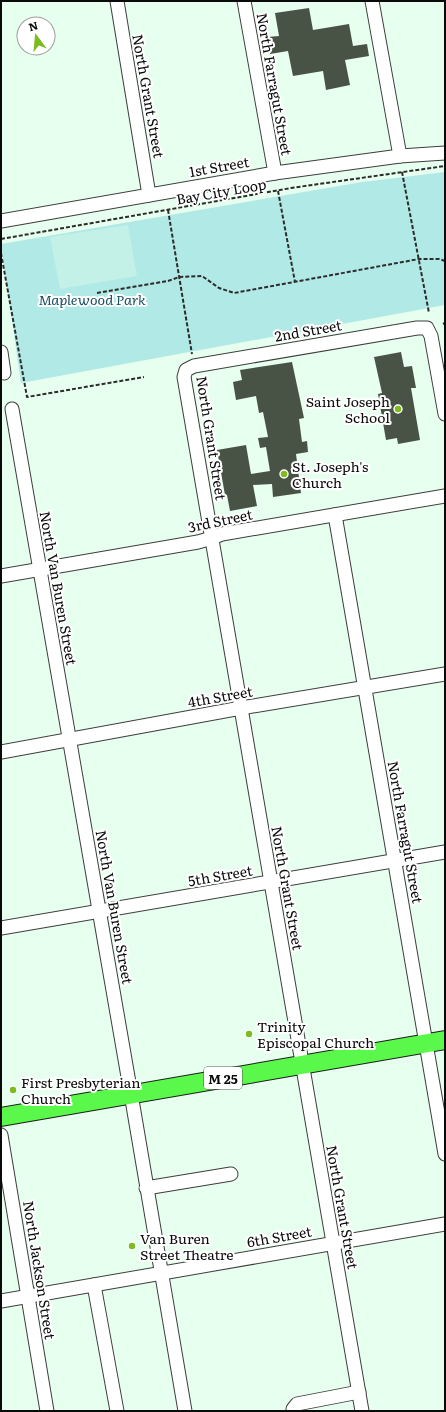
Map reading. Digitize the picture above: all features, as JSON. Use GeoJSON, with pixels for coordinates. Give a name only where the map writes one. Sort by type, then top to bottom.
{"type":"FeatureCollection","features":[{"type":"Feature","properties":{"kind":"highway","name":"M 25"},"geometry":{"type":"LineString","coordinates":[[1,1116],[445,1040]]}},
{"type":"Feature","properties":{"kind":"street","name":"North Grant Street"},"geometry":{"type":"LineString","coordinates":[[117,1],[149,195]]}},
{"type":"Feature","properties":{"kind":"street","name":"North Farragut Street"},"geometry":{"type":"LineString","coordinates":[[244,1],[275,173]]}},
{"type":"Feature","properties":{"kind":"street"},"geometry":{"type":"LineString","coordinates":[[372,1],[400,156]]}},
{"type":"Feature","properties":{"kind":"street","name":"1st Street"},"geometry":{"type":"LineString","coordinates":[[1,221],[275,173],[400,156],[445,153]]}},
{"type":"Feature","properties":{"kind":"street","name":"2nd Street"},"geometry":{"type":"LineString","coordinates":[[186,370],[202,365],[417,328],[426,328],[431,336],[445,414]]}},
{"type":"Feature","properties":{"kind":"street"},"geometry":{"type":"LineString","coordinates":[[1,352],[4,373]]}},
{"type":"Feature","properties":{"kind":"street","name":"North Grant Street"},"geometry":{"type":"LineString","coordinates":[[186,370],[184,377],[362,1411]]}},
{"type":"Feature","properties":{"kind":"street","name":"North Van Buren Street"},"geometry":{"type":"LineString","coordinates":[[12,409],[185,1411]]}},
{"type":"Feature","properties":{"kind":"street","name":"3rd Street"},"geometry":{"type":"LineString","coordinates":[[1,576],[198,542],[222,534],[445,496]]}},
{"type":"Feature","properties":{"kind":"street","name":"North Farragut Street"},"geometry":{"type":"LineString","coordinates":[[335,515],[445,1154]]}},
{"type":"Feature","properties":{"kind":"street","name":"4th Street"},"geometry":{"type":"LineString","coordinates":[[1,749],[69,740],[241,708],[445,674]]}},
{"type":"Feature","properties":{"kind":"street","name":"5th Street"},"geometry":{"type":"LineString","coordinates":[[1,928],[445,852]]}},
{"type":"Feature","properties":{"kind":"street","name":"North Jackson Street"},"geometry":{"type":"LineString","coordinates":[[1,1135],[47,1411]]}},
{"type":"Feature","properties":{"kind":"street"},"geometry":{"type":"LineString","coordinates":[[146,1188],[231,1174]]}},
{"type":"Feature","properties":{"kind":"street","name":"6th Street"},"geometry":{"type":"LineString","coordinates":[[1,1301],[445,1224]]}},
{"type":"Feature","properties":{"kind":"street"},"geometry":{"type":"LineString","coordinates":[[94,1285],[117,1411]]}},
{"type":"Feature","properties":{"kind":"street"},"geometry":{"type":"LineString","coordinates":[[293,1411],[298,1404],[359,1392]]}},
{"type":"Feature","properties":{"kind":"path","name":"Bay City Loop"},"geometry":{"type":"LineString","coordinates":[[1,239],[278,191],[445,166]]}},
{"type":"Feature","properties":{"kind":"path"},"geometry":{"type":"LineString","coordinates":[[402,172],[429,312]]}},
{"type":"Feature","properties":{"kind":"path"},"geometry":{"type":"LineString","coordinates":[[278,191],[296,282]]}},
{"type":"Feature","properties":{"kind":"path"},"geometry":{"type":"LineString","coordinates":[[168,210],[192,354]]}},
{"type":"Feature","properties":{"kind":"path"},"geometry":{"type":"LineString","coordinates":[[1,253],[27,397],[144,377]]}},
{"type":"Feature","properties":{"kind":"path"},"geometry":{"type":"LineString","coordinates":[[97,293],[168,282],[179,277],[202,276],[219,288],[234,293],[419,259],[439,259],[445,261]]}},
{"type":"Feature","properties":{"kind":"green space","name":"Maplewood Park"},"geometry":{"type":"Polygon","coordinates":[[[445,172],[445,305],[21,383],[1,244],[362,182],[445,172]]]}},
{"type":"Feature","properties":{"kind":"shaded area"},"geometry":{"type":"Polygon","coordinates":[[[128,225],[137,276],[60,289],[50,237],[128,225]]]}},
{"type":"Feature","properties":{"kind":"building"},"geometry":{"type":"Polygon","coordinates":[[[309,8],[313,30],[349,24],[353,46],[367,44],[369,56],[345,60],[350,85],[326,90],[323,71],[293,76],[288,51],[270,54],[267,37],[279,36],[275,13],[309,8]]]}},
{"type":"Feature","properties":{"kind":"building"},"geometry":{"type":"Polygon","coordinates":[[[401,352],[404,367],[412,366],[416,388],[411,388],[420,440],[398,444],[397,438],[386,440],[378,394],[382,393],[374,357],[401,352]]]}},
{"type":"Feature","properties":{"kind":"building"},"geometry":{"type":"Polygon","coordinates":[[[292,362],[304,418],[299,419],[302,442],[307,441],[308,452],[296,454],[301,493],[273,497],[272,484],[253,485],[257,506],[230,511],[227,495],[225,495],[217,450],[246,445],[251,474],[270,471],[266,447],[260,448],[258,438],[268,437],[263,412],[259,413],[256,396],[236,400],[233,382],[242,380],[240,370],[292,362]]]}},
{"type":"Feature","properties":{"kind":"place","name":"Saint Joseph School"},"geometry":{"type":"Point","coordinates":[398,409]}},
{"type":"Feature","properties":{"kind":"place","name":"St. Joseph's Church"},"geometry":{"type":"Point","coordinates":[284,474]}},
{"type":"Feature","properties":{"kind":"place","name":"Trinity Episcopal Church"},"geometry":{"type":"Point","coordinates":[249,1034]}},
{"type":"Feature","properties":{"kind":"place","name":"First Presbyterian Church"},"geometry":{"type":"Point","coordinates":[13,1090]}},
{"type":"Feature","properties":{"kind":"place","name":"Van Buren Street Theatre"},"geometry":{"type":"Point","coordinates":[132,1246]}}]}
